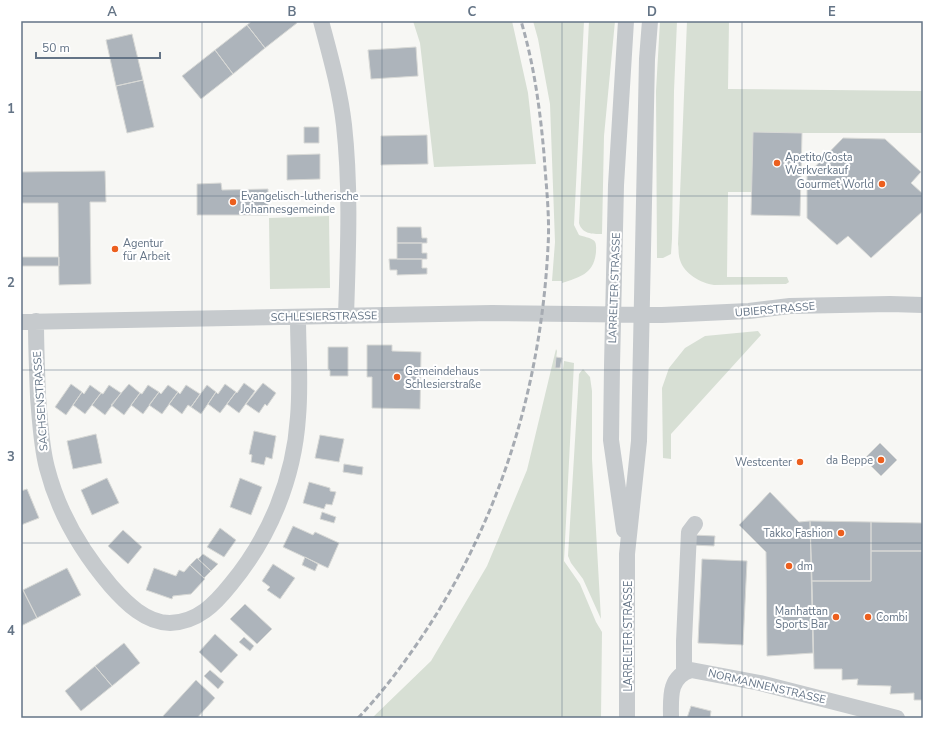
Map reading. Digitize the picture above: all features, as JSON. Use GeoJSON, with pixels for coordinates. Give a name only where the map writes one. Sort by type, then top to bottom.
{"type":"FeatureCollection","features":[{"type":"Feature","properties":{"kind":"street"},"geometry":{"type":"LineString","coordinates":[[321,21],[333,68],[344,123],[348,166],[349,206],[346,316]]}},
{"type":"Feature","properties":{"kind":"street","name":"LARRELTER STRASSE"},"geometry":{"type":"LineString","coordinates":[[626,21],[616,185],[639,440],[628,554],[627,718]]}},
{"type":"Feature","properties":{"kind":"street","name":"LARRELTER STRASSE"},"geometry":{"type":"LineString","coordinates":[[628,554],[611,440],[627,315],[650,21]]}},
{"type":"Feature","properties":{"kind":"street","name":"UBIERSTRASSE"},"geometry":{"type":"LineString","coordinates":[[627,315],[694,314],[790,306],[923,304]]}},
{"type":"Feature","properties":{"kind":"street","name":"SCHLESIERSTRASSE"},"geometry":{"type":"LineString","coordinates":[[28,322],[115,319],[492,313],[627,315]]}},
{"type":"Feature","properties":{"kind":"street","name":"SACHSENSTRASSE"},"geometry":{"type":"LineString","coordinates":[[28,322],[42,446],[51,480],[63,512],[90,560],[129,605],[143,615],[152,619],[170,623],[187,620],[197,616],[212,606],[245,566],[266,531],[277,507],[291,465],[298,418],[298,317]]}},
{"type":"Feature","properties":{"kind":"street"},"geometry":{"type":"LineString","coordinates":[[671,718],[672,689],[678,678],[684,673],[689,532],[695,524]]}},
{"type":"Feature","properties":{"kind":"street","name":"NORMANNENSTRASSE"},"geometry":{"type":"LineString","coordinates":[[684,673],[693,670],[760,682],[897,718]]}},
{"type":"Feature","properties":{"kind":"shaded area"},"geometry":{"type":"Polygon","coordinates":[[[413,21],[512,21],[528,93],[536,164],[434,167],[420,43],[413,21]]]}},
{"type":"Feature","properties":{"kind":"shaded area"},"geometry":{"type":"Polygon","coordinates":[[[533,21],[584,21],[574,225],[579,235],[595,242],[596,252],[592,265],[585,274],[562,283],[562,281],[552,281],[555,242],[550,104],[538,39],[533,21]]]}},
{"type":"Feature","properties":{"kind":"shaded area"},"geometry":{"type":"Polygon","coordinates":[[[589,21],[615,21],[604,136],[602,234],[585,231],[580,227],[579,223],[589,21]]]}},
{"type":"Feature","properties":{"kind":"shaded area"},"geometry":{"type":"Polygon","coordinates":[[[660,21],[677,21],[671,254],[663,258],[657,258],[656,91],[660,21]]]}},
{"type":"Feature","properties":{"kind":"shaded area"},"geometry":{"type":"Polygon","coordinates":[[[687,21],[729,21],[728,89],[923,91],[923,133],[802,133],[752,192],[728,192],[727,277],[787,277],[789,282],[786,284],[709,284],[689,274],[685,270],[680,260],[678,244],[687,21]]]}},
{"type":"Feature","properties":{"kind":"shaded area"},"geometry":{"type":"Polygon","coordinates":[[[329,216],[330,288],[270,289],[269,218],[329,216]]]}},
{"type":"Feature","properties":{"kind":"shaded area"},"geometry":{"type":"Polygon","coordinates":[[[758,331],[761,335],[671,434],[671,459],[663,458],[662,388],[669,368],[685,348],[705,336],[758,331]]]}},
{"type":"Feature","properties":{"kind":"shaded area"},"geometry":{"type":"Polygon","coordinates":[[[556,349],[555,368],[563,369],[564,361],[574,363],[564,561],[580,584],[596,622],[602,632],[601,718],[372,718],[431,661],[487,566],[527,470],[556,349]]]}},
{"type":"Feature","properties":{"kind":"shaded area"},"geometry":{"type":"Polygon","coordinates":[[[583,369],[590,377],[592,391],[592,459],[601,619],[583,579],[571,563],[568,556],[579,374],[583,369]]]}},
{"type":"Feature","properties":{"kind":"building"},"geometry":{"type":"Polygon","coordinates":[[[252,21],[296,21],[297,23],[265,48],[247,25],[252,21]]]}},
{"type":"Feature","properties":{"kind":"building"},"geometry":{"type":"Polygon","coordinates":[[[247,25],[265,48],[233,74],[215,50],[247,25]]]}},
{"type":"Feature","properties":{"kind":"building"},"geometry":{"type":"Polygon","coordinates":[[[132,34],[143,80],[116,86],[106,40],[132,34]]]}},
{"type":"Feature","properties":{"kind":"building"},"geometry":{"type":"Polygon","coordinates":[[[416,47],[418,76],[371,79],[368,50],[416,47]]]}},
{"type":"Feature","properties":{"kind":"building"},"geometry":{"type":"Polygon","coordinates":[[[215,50],[233,74],[201,99],[182,76],[215,50]]]}},
{"type":"Feature","properties":{"kind":"building"},"geometry":{"type":"Polygon","coordinates":[[[143,80],[154,127],[127,133],[116,86],[143,80]]]}},
{"type":"Feature","properties":{"kind":"building"},"geometry":{"type":"Polygon","coordinates":[[[304,127],[319,127],[319,143],[304,143],[304,127]]]}},
{"type":"Feature","properties":{"kind":"building","name":"Apetito/Costa Werkverkauf"},"geometry":{"type":"Polygon","coordinates":[[[753,132],[802,133],[800,216],[751,215],[753,132]]]}},
{"type":"Feature","properties":{"kind":"building"},"geometry":{"type":"Polygon","coordinates":[[[427,135],[428,164],[381,165],[381,136],[427,135]]]}},
{"type":"Feature","properties":{"kind":"building"},"geometry":{"type":"Polygon","coordinates":[[[843,138],[885,139],[921,172],[911,183],[923,194],[923,211],[871,258],[848,236],[837,245],[807,218],[807,175],[843,138]]]}},
{"type":"Feature","properties":{"kind":"building"},"geometry":{"type":"Polygon","coordinates":[[[320,154],[320,179],[287,180],[287,155],[320,154]]]}},
{"type":"Feature","properties":{"kind":"building","name":"Agentur für Arbeit"},"geometry":{"type":"Polygon","coordinates":[[[105,171],[106,202],[90,202],[91,284],[59,285],[58,203],[21,203],[21,172],[105,171]]]}},
{"type":"Feature","properties":{"kind":"building","name":"Evangelisch-lutherische Johannesgemeinde"},"geometry":{"type":"Polygon","coordinates":[[[221,183],[222,190],[268,189],[268,215],[197,215],[197,184],[221,183]]]}},
{"type":"Feature","properties":{"kind":"building"},"geometry":{"type":"Polygon","coordinates":[[[397,227],[421,227],[422,238],[427,238],[427,243],[397,243],[397,227]]]}},
{"type":"Feature","properties":{"kind":"building"},"geometry":{"type":"Polygon","coordinates":[[[397,243],[422,243],[422,253],[427,253],[427,259],[397,259],[397,243]]]}},
{"type":"Feature","properties":{"kind":"building"},"geometry":{"type":"Polygon","coordinates":[[[21,257],[59,257],[59,266],[21,266],[21,257]]]}},
{"type":"Feature","properties":{"kind":"building"},"geometry":{"type":"Polygon","coordinates":[[[389,259],[422,259],[422,268],[427,268],[427,274],[397,275],[397,270],[390,270],[389,259]]]}},
{"type":"Feature","properties":{"kind":"building","name":"Gemeindehaus Schlesierstraße"},"geometry":{"type":"Polygon","coordinates":[[[367,345],[392,345],[392,351],[421,352],[420,409],[372,408],[372,377],[367,377],[367,345]]]}},
{"type":"Feature","properties":{"kind":"building"},"geometry":{"type":"Polygon","coordinates":[[[328,347],[348,347],[348,376],[330,376],[330,370],[328,369],[328,347]]]}},
{"type":"Feature","properties":{"kind":"building"},"geometry":{"type":"Polygon","coordinates":[[[556,357],[562,358],[560,368],[555,368],[556,357]]]}},
{"type":"Feature","properties":{"kind":"building"},"geometry":{"type":"Polygon","coordinates":[[[244,383],[255,391],[239,413],[227,404],[244,383]]]}},
{"type":"Feature","properties":{"kind":"building"},"geometry":{"type":"Polygon","coordinates":[[[263,383],[276,393],[267,406],[265,404],[259,413],[246,404],[263,383]]]}},
{"type":"Feature","properties":{"kind":"building"},"geometry":{"type":"Polygon","coordinates":[[[71,384],[82,392],[66,415],[55,407],[71,384]]]}},
{"type":"Feature","properties":{"kind":"building"},"geometry":{"type":"Polygon","coordinates":[[[129,384],[140,393],[124,415],[111,405],[129,384]]]}},
{"type":"Feature","properties":{"kind":"building"},"geometry":{"type":"Polygon","coordinates":[[[225,384],[236,392],[220,413],[208,404],[216,392],[218,394],[225,384]]]}},
{"type":"Feature","properties":{"kind":"building"},"geometry":{"type":"Polygon","coordinates":[[[90,385],[101,393],[85,414],[73,405],[82,392],[84,394],[90,385]]]}},
{"type":"Feature","properties":{"kind":"building"},"geometry":{"type":"Polygon","coordinates":[[[109,385],[121,393],[105,415],[92,405],[101,393],[103,394],[109,385]]]}},
{"type":"Feature","properties":{"kind":"building"},"geometry":{"type":"Polygon","coordinates":[[[148,385],[159,392],[143,414],[131,405],[140,393],[142,394],[148,385]]]}},
{"type":"Feature","properties":{"kind":"building"},"geometry":{"type":"Polygon","coordinates":[[[168,385],[178,392],[162,414],[149,405],[159,392],[161,394],[168,385]]]}},
{"type":"Feature","properties":{"kind":"building"},"geometry":{"type":"Polygon","coordinates":[[[186,385],[200,394],[191,407],[188,405],[182,414],[169,404],[178,392],[180,394],[186,385]]]}},
{"type":"Feature","properties":{"kind":"building"},"geometry":{"type":"Polygon","coordinates":[[[207,385],[216,392],[201,414],[191,407],[207,385]]]}},
{"type":"Feature","properties":{"kind":"building"},"geometry":{"type":"Polygon","coordinates":[[[254,431],[276,436],[272,459],[266,457],[264,465],[251,462],[252,455],[249,454],[254,431]]]}},
{"type":"Feature","properties":{"kind":"building"},"geometry":{"type":"Polygon","coordinates":[[[96,434],[102,463],[73,469],[67,441],[96,434]]]}},
{"type":"Feature","properties":{"kind":"building"},"geometry":{"type":"Polygon","coordinates":[[[320,435],[344,439],[339,462],[315,458],[320,435]]]}},
{"type":"Feature","properties":{"kind":"building"},"geometry":{"type":"Polygon","coordinates":[[[880,443],[897,460],[881,476],[864,459],[880,443]]]}},
{"type":"Feature","properties":{"kind":"building"},"geometry":{"type":"Polygon","coordinates":[[[344,464],[363,467],[362,475],[343,472],[344,464]]]}},
{"type":"Feature","properties":{"kind":"building"},"geometry":{"type":"Polygon","coordinates":[[[107,478],[119,503],[92,515],[81,490],[107,478]]]}},
{"type":"Feature","properties":{"kind":"building"},"geometry":{"type":"Polygon","coordinates":[[[240,478],[262,487],[251,515],[230,507],[240,478]]]}},
{"type":"Feature","properties":{"kind":"building"},"geometry":{"type":"Polygon","coordinates":[[[309,482],[330,488],[330,491],[336,492],[332,505],[326,504],[324,509],[303,503],[309,482]]]}},
{"type":"Feature","properties":{"kind":"building"},"geometry":{"type":"Polygon","coordinates":[[[27,489],[39,518],[21,525],[21,491],[27,489]]]}},
{"type":"Feature","properties":{"kind":"building","name":"dm"},"geometry":{"type":"Polygon","coordinates":[[[770,492],[799,522],[810,521],[813,653],[767,656],[766,552],[739,525],[770,492]]]}},
{"type":"Feature","properties":{"kind":"building"},"geometry":{"type":"Polygon","coordinates":[[[322,512],[336,517],[334,523],[320,519],[322,512]]]}},
{"type":"Feature","properties":{"kind":"building"},"geometry":{"type":"Polygon","coordinates":[[[810,521],[871,522],[871,581],[812,581],[810,521]]]}},
{"type":"Feature","properties":{"kind":"building"},"geometry":{"type":"Polygon","coordinates":[[[871,522],[923,523],[923,551],[871,551],[871,522]]]}},
{"type":"Feature","properties":{"kind":"building"},"geometry":{"type":"Polygon","coordinates":[[[293,526],[313,535],[315,532],[339,543],[328,568],[283,547],[293,526]]]}},
{"type":"Feature","properties":{"kind":"building"},"geometry":{"type":"Polygon","coordinates":[[[220,528],[236,540],[224,557],[207,547],[220,528]]]}},
{"type":"Feature","properties":{"kind":"building"},"geometry":{"type":"Polygon","coordinates":[[[123,530],[142,547],[128,564],[108,546],[123,530]]]}},
{"type":"Feature","properties":{"kind":"building"},"geometry":{"type":"Polygon","coordinates":[[[693,535],[715,536],[714,546],[692,545],[693,535]]]}},
{"type":"Feature","properties":{"kind":"building","name":"Combi"},"geometry":{"type":"Polygon","coordinates":[[[871,551],[923,551],[923,700],[914,700],[914,693],[890,694],[891,686],[857,685],[858,679],[842,680],[842,669],[814,669],[812,581],[871,581],[871,551]]]}},
{"type":"Feature","properties":{"kind":"building"},"geometry":{"type":"Polygon","coordinates":[[[203,554],[218,564],[211,571],[198,559],[203,554]]]}},
{"type":"Feature","properties":{"kind":"building"},"geometry":{"type":"Polygon","coordinates":[[[305,557],[318,564],[315,571],[302,565],[305,557]]]}},
{"type":"Feature","properties":{"kind":"building"},"geometry":{"type":"Polygon","coordinates":[[[197,558],[211,571],[204,578],[190,565],[197,558]]]}},
{"type":"Feature","properties":{"kind":"building"},"geometry":{"type":"Polygon","coordinates":[[[702,559],[747,561],[743,645],[698,643],[702,559]]]}},
{"type":"Feature","properties":{"kind":"building"},"geometry":{"type":"Polygon","coordinates":[[[273,564],[295,578],[280,599],[267,590],[270,587],[262,581],[273,564]]]}},
{"type":"Feature","properties":{"kind":"building"},"geometry":{"type":"Polygon","coordinates":[[[190,565],[205,579],[191,594],[173,596],[172,599],[146,590],[154,568],[176,576],[179,570],[184,572],[190,565]]]}},
{"type":"Feature","properties":{"kind":"building"},"geometry":{"type":"Polygon","coordinates":[[[67,568],[81,595],[37,618],[23,590],[67,568]]]}},
{"type":"Feature","properties":{"kind":"building"},"geometry":{"type":"Polygon","coordinates":[[[23,590],[37,618],[21,626],[21,591],[23,590]]]}},
{"type":"Feature","properties":{"kind":"building"},"geometry":{"type":"Polygon","coordinates":[[[245,604],[272,629],[257,644],[230,619],[245,604]]]}},
{"type":"Feature","properties":{"kind":"building"},"geometry":{"type":"Polygon","coordinates":[[[215,634],[238,655],[221,673],[199,652],[215,634]]]}},
{"type":"Feature","properties":{"kind":"building"},"geometry":{"type":"Polygon","coordinates":[[[244,637],[254,646],[250,651],[239,642],[244,637]]]}},
{"type":"Feature","properties":{"kind":"building"},"geometry":{"type":"Polygon","coordinates":[[[124,643],[140,663],[112,686],[95,666],[124,643]]]}},
{"type":"Feature","properties":{"kind":"building"},"geometry":{"type":"Polygon","coordinates":[[[95,666],[112,686],[81,711],[65,691],[95,666]]]}},
{"type":"Feature","properties":{"kind":"building"},"geometry":{"type":"Polygon","coordinates":[[[210,670],[224,682],[218,689],[204,676],[210,670]]]}},
{"type":"Feature","properties":{"kind":"building"},"geometry":{"type":"Polygon","coordinates":[[[196,680],[215,698],[197,718],[165,718],[163,716],[196,680]]]}},
{"type":"Feature","properties":{"kind":"building"},"geometry":{"type":"Polygon","coordinates":[[[691,706],[711,711],[710,718],[687,718],[691,706]]]}},
{"type":"Feature","properties":{"kind":"railway"},"geometry":{"type":"LineString","coordinates":[[358,718],[402,666],[452,588],[475,543],[495,496],[512,448],[526,399],[537,349],[544,298],[548,247],[548,200],[538,103],[530,54],[521,21]]}},
{"type":"Feature","properties":{"kind":"place","name":"Apetito/Costa Werkverkauf"},"geometry":{"type":"Point","coordinates":[777,163]}},
{"type":"Feature","properties":{"kind":"place","name":"Gourmet World"},"geometry":{"type":"Point","coordinates":[882,184]}},
{"type":"Feature","properties":{"kind":"place","name":"Evangelisch-lutherische Johannesgemeinde"},"geometry":{"type":"Point","coordinates":[233,202]}},
{"type":"Feature","properties":{"kind":"place","name":"Agentur für Arbeit"},"geometry":{"type":"Point","coordinates":[115,249]}},
{"type":"Feature","properties":{"kind":"place","name":"Gemeindehaus Schlesierstraße"},"geometry":{"type":"Point","coordinates":[397,377]}},
{"type":"Feature","properties":{"kind":"place","name":"da Beppe"},"geometry":{"type":"Point","coordinates":[881,460]}},
{"type":"Feature","properties":{"kind":"place","name":"Westcenter"},"geometry":{"type":"Point","coordinates":[800,462]}},
{"type":"Feature","properties":{"kind":"place","name":"Takko Fashion"},"geometry":{"type":"Point","coordinates":[841,533]}},
{"type":"Feature","properties":{"kind":"place","name":"dm"},"geometry":{"type":"Point","coordinates":[789,566]}},
{"type":"Feature","properties":{"kind":"place","name":"Manhattan Sports Bar"},"geometry":{"type":"Point","coordinates":[836,617]}},
{"type":"Feature","properties":{"kind":"place","name":"Combi"},"geometry":{"type":"Point","coordinates":[868,617]}}]}
